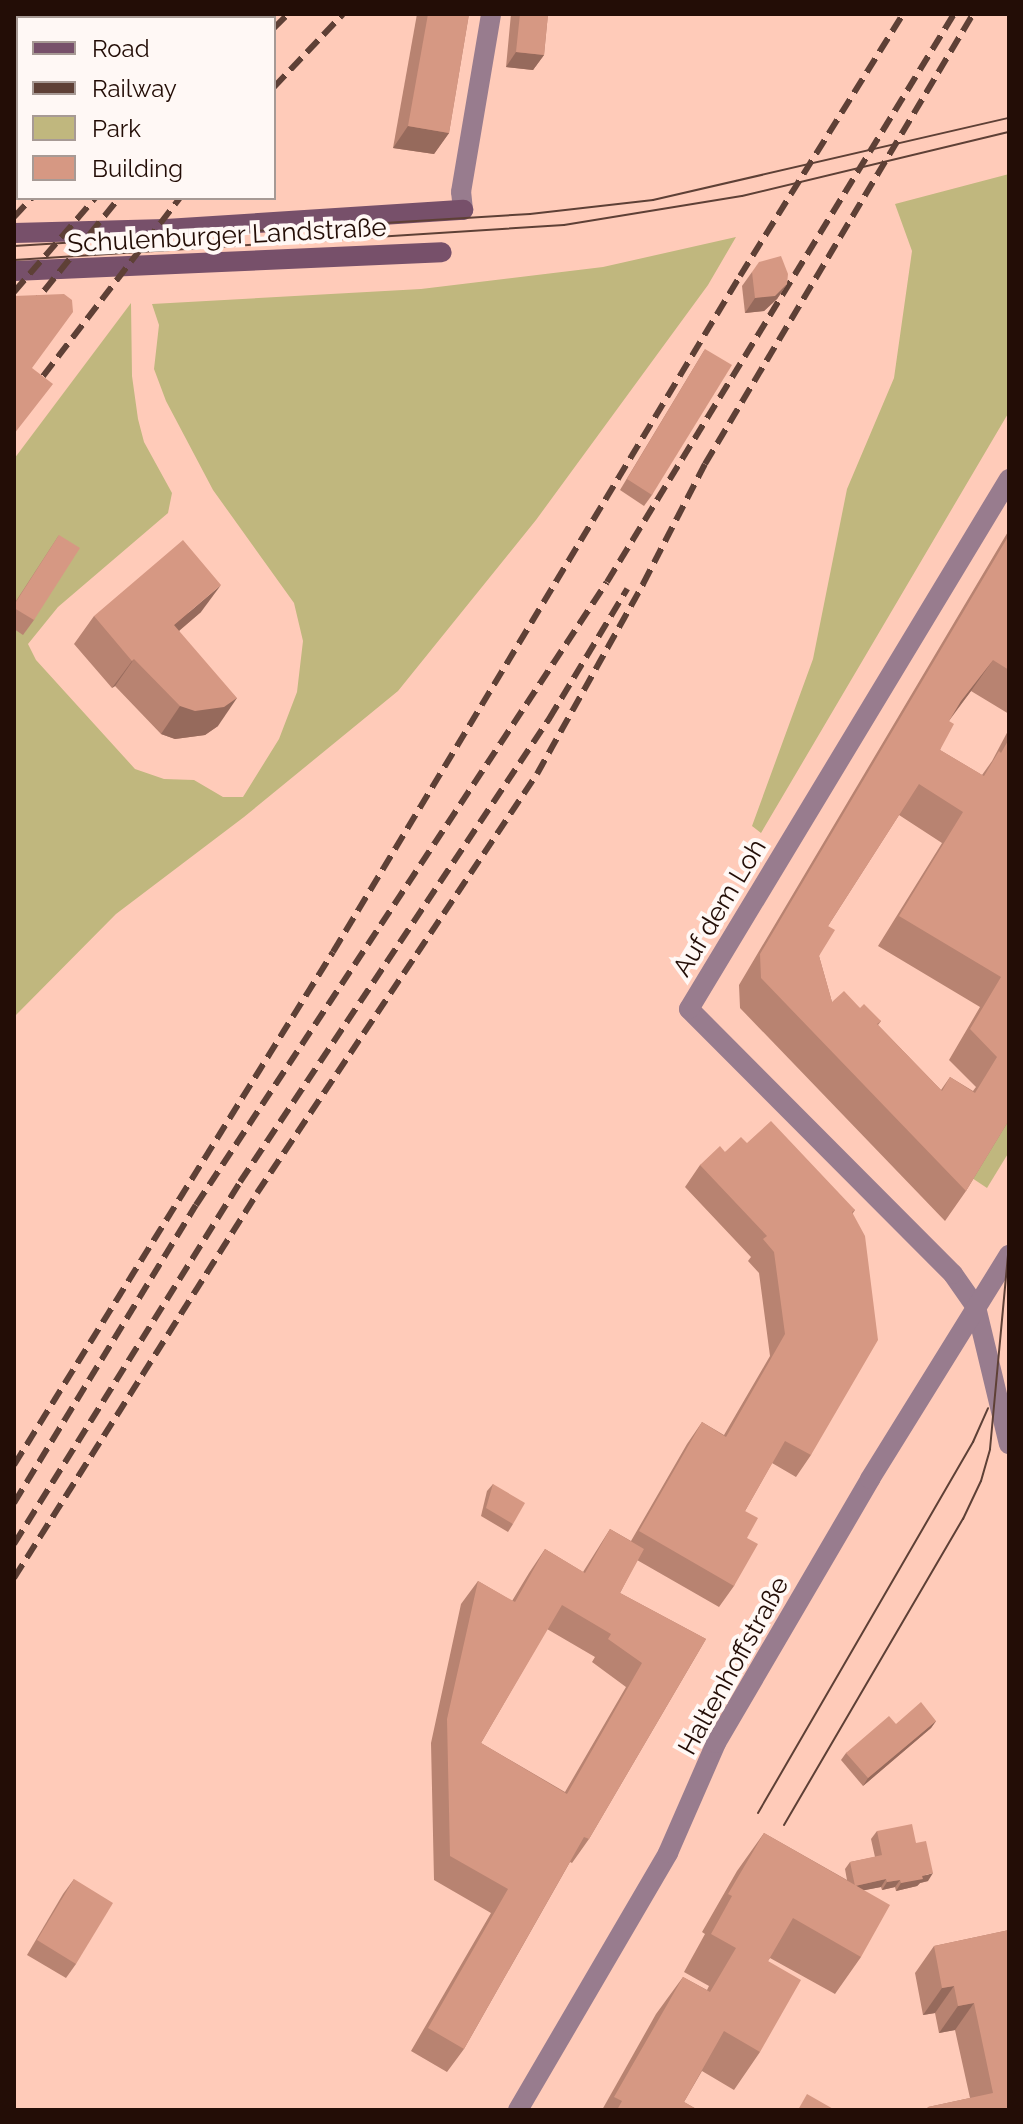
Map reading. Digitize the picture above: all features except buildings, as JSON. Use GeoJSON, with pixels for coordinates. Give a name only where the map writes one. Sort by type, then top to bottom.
{"type":"FeatureCollection","features":[{"type":"Feature","properties":{"kind":"main road","name":"Schulenburger Landstraße"},"geometry":{"type":"LineString","coordinates":[[14,233],[166,229],[463,210]]}},
{"type":"Feature","properties":{"kind":"main road","name":"Schulenburger Landstraße"},"geometry":{"type":"LineString","coordinates":[[14,271],[442,252]]}},
{"type":"Feature","properties":{"kind":"street"},"geometry":{"type":"LineString","coordinates":[[463,210],[461,192],[491,14]]}},
{"type":"Feature","properties":{"kind":"street","name":"Auf dem Loh"},"geometry":{"type":"LineString","coordinates":[[976,1307],[953,1274],[689,1009],[1009,479]]}},
{"type":"Feature","properties":{"kind":"street","name":"Haltenhoffstraße"},"geometry":{"type":"LineString","coordinates":[[518,2110],[668,1853],[716,1743],[1009,1255]]}},
{"type":"Feature","properties":{"kind":"street"},"geometry":{"type":"LineString","coordinates":[[976,1307],[1009,1444]]}},
{"type":"Feature","properties":{"kind":"green space"},"geometry":{"type":"Polygon","coordinates":[[[16,28],[14,195],[14,30],[16,28]]]}},
{"type":"Feature","properties":{"kind":"green space"},"geometry":{"type":"Polygon","coordinates":[[[1009,174],[1009,412],[761,833],[752,826],[813,659],[847,489],[894,378],[912,251],[895,204],[1009,174]]]}},
{"type":"Feature","properties":{"kind":"green space"},"geometry":{"type":"Polygon","coordinates":[[[736,237],[708,285],[536,520],[398,691],[244,817],[116,914],[14,1017],[14,459],[131,303],[132,376],[138,419],[144,442],[172,493],[168,513],[58,607],[28,644],[36,660],[135,769],[164,779],[194,780],[223,797],[243,797],[279,739],[297,692],[303,641],[294,603],[213,490],[166,401],[154,369],[159,325],[152,304],[421,289],[603,267],[736,237]]]}},
{"type":"Feature","properties":{"kind":"green space"},"geometry":{"type":"Polygon","coordinates":[[[1009,1118],[1009,1152],[987,1188],[972,1178],[1009,1118]]]}},
{"type":"Feature","properties":{"kind":"tram line"},"geometry":{"type":"LineString","coordinates":[[14,246],[530,214],[653,200],[1009,118]]}},
{"type":"Feature","properties":{"kind":"tram line"},"geometry":{"type":"LineString","coordinates":[[14,260],[564,225],[742,196],[1009,132]]}},
{"type":"Feature","properties":{"kind":"tram line"},"geometry":{"type":"LineString","coordinates":[[784,1825],[963,1519],[981,1481],[990,1449],[1009,1243]]}},
{"type":"Feature","properties":{"kind":"tram line"},"geometry":{"type":"LineString","coordinates":[[758,1813],[973,1442],[988,1408]]}},
{"type":"Feature","properties":{"kind":"railway"},"geometry":{"type":"LineString","coordinates":[[276,26],[288,14]]}},
{"type":"Feature","properties":{"kind":"railway"},"geometry":{"type":"LineString","coordinates":[[276,85],[343,14]]}},
{"type":"Feature","properties":{"kind":"railway"},"geometry":{"type":"LineString","coordinates":[[14,1465],[333,952],[740,276],[903,14]]}},
{"type":"Feature","properties":{"kind":"railway"},"geometry":{"type":"LineString","coordinates":[[14,1503],[196,1205],[607,582],[954,14]]}},
{"type":"Feature","properties":{"kind":"railway"},"geometry":{"type":"LineString","coordinates":[[14,1578],[257,1193],[537,774],[643,584],[705,464],[973,14]]}},
{"type":"Feature","properties":{"kind":"railway"},"geometry":{"type":"LineString","coordinates":[[14,217],[30,200]]}},
{"type":"Feature","properties":{"kind":"railway"},"geometry":{"type":"LineString","coordinates":[[14,292],[93,200]]}},
{"type":"Feature","properties":{"kind":"railway"},"geometry":{"type":"LineString","coordinates":[[14,328],[117,200]]}},
{"type":"Feature","properties":{"kind":"railway"},"geometry":{"type":"LineString","coordinates":[[14,414],[178,200]]}},
{"type":"Feature","properties":{"kind":"railway"},"geometry":{"type":"LineString","coordinates":[[14,1544],[240,1182],[549,719],[627,589]]}}]}
